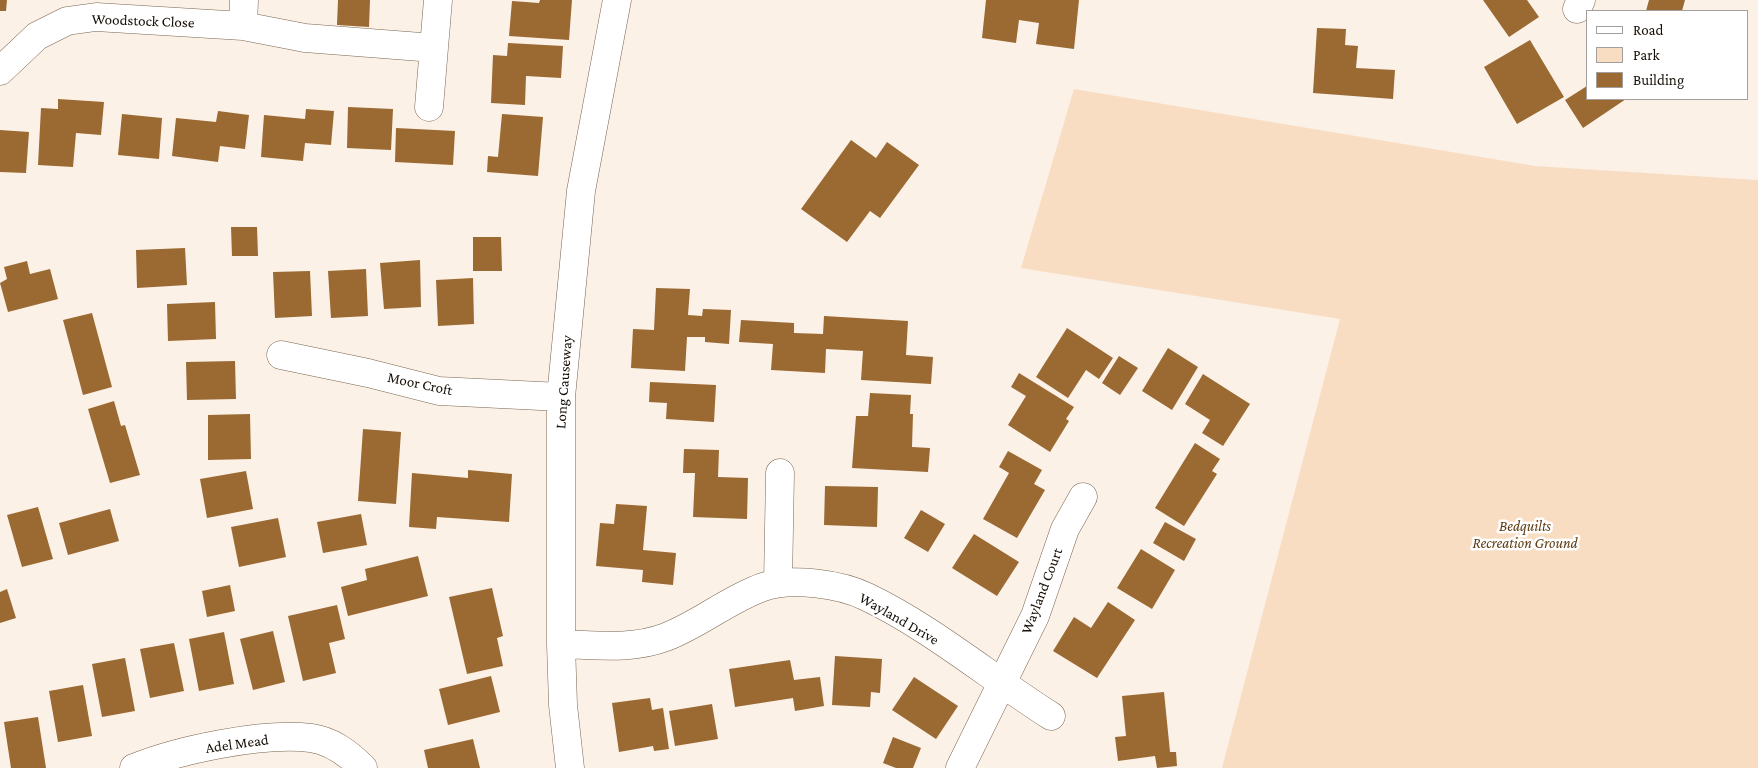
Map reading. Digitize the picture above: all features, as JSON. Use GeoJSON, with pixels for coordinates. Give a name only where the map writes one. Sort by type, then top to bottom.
{"type":"FeatureCollection","features":[{"type":"Feature","properties":{"kind":"street"},"geometry":{"type":"LineString","coordinates":[[429,107],[438,0]]}},
{"type":"Feature","properties":{"kind":"street","name":"Long Causeway"},"geometry":{"type":"LineString","coordinates":[[570,768],[563,706],[561,644],[561,397],[582,191],[616,0]]}},
{"type":"Feature","properties":{"kind":"street","name":"Woodstock Close"},"geometry":{"type":"LineString","coordinates":[[0,71],[37,36],[67,21],[96,17],[244,13],[304,38],[434,48]]}},
{"type":"Feature","properties":{"kind":"street","name":"Moor Croft"},"geometry":{"type":"LineString","coordinates":[[280,355],[368,373],[439,391],[561,397]]}},
{"type":"Feature","properties":{"kind":"street"},"geometry":{"type":"LineString","coordinates":[[778,583],[780,473]]}},
{"type":"Feature","properties":{"kind":"street","name":"Wayland Court"},"geometry":{"type":"LineString","coordinates":[[960,768],[1035,616],[1064,529],[1083,497]]}},
{"type":"Feature","properties":{"kind":"street","name":"Wayland Drive"},"geometry":{"type":"LineString","coordinates":[[561,644],[631,646],[666,637],[730,602],[778,583],[829,586],[866,596],[930,634],[1000,684],[1051,716]]}},
{"type":"Feature","properties":{"kind":"street","name":"Adel Mead"},"geometry":{"type":"LineString","coordinates":[[134,768],[171,754],[261,738],[312,738],[345,750],[363,768]]}},
{"type":"Feature","properties":{"kind":"green space","name":"Bedquilts Recreation Ground"},"geometry":{"type":"Polygon","coordinates":[[[1074,89],[1535,166],[1758,180],[1758,768],[1222,768],[1340,319],[1021,268],[1074,89]]]}},
{"type":"Feature","properties":{"kind":"building"},"geometry":{"type":"Polygon","coordinates":[[[0,0],[7,0],[6,11],[0,11],[0,0]]]}},
{"type":"Feature","properties":{"kind":"building"},"geometry":{"type":"Polygon","coordinates":[[[338,0],[370,0],[369,27],[337,25],[338,0]]]}},
{"type":"Feature","properties":{"kind":"building"},"geometry":{"type":"Polygon","coordinates":[[[540,0],[572,0],[569,40],[509,36],[512,1],[539,3],[540,0]]]}},
{"type":"Feature","properties":{"kind":"building"},"geometry":{"type":"Polygon","coordinates":[[[986,0],[1079,0],[1074,49],[1036,44],[1039,23],[1019,20],[1016,43],[982,38],[986,0]]]}},
{"type":"Feature","properties":{"kind":"building"},"geometry":{"type":"Polygon","coordinates":[[[1483,0],[1527,0],[1539,17],[1509,37],[1483,0]]]}},
{"type":"Feature","properties":{"kind":"building"},"geometry":{"type":"Polygon","coordinates":[[[1649,0],[1685,0],[1682,10],[1646,10],[1649,0]]]}},
{"type":"Feature","properties":{"kind":"building"},"geometry":{"type":"Polygon","coordinates":[[[1317,28],[1346,29],[1345,45],[1358,46],[1356,68],[1395,70],[1393,99],[1313,93],[1317,28]]]}},
{"type":"Feature","properties":{"kind":"building"},"geometry":{"type":"Polygon","coordinates":[[[1530,40],[1564,97],[1517,124],[1484,67],[1530,40]]]}},
{"type":"Feature","properties":{"kind":"building"},"geometry":{"type":"Polygon","coordinates":[[[508,43],[563,46],[561,78],[526,76],[525,105],[491,103],[493,55],[507,56],[508,43]]]}},
{"type":"Feature","properties":{"kind":"building"},"geometry":{"type":"Polygon","coordinates":[[[1586,87],[1586,100],[1625,100],[1583,128],[1565,100],[1586,87]]]}},
{"type":"Feature","properties":{"kind":"building"},"geometry":{"type":"Polygon","coordinates":[[[58,99],[104,102],[101,135],[76,133],[73,167],[38,165],[41,108],[58,109],[58,99]]]}},
{"type":"Feature","properties":{"kind":"building"},"geometry":{"type":"Polygon","coordinates":[[[348,107],[393,109],[391,150],[347,148],[348,107]]]}},
{"type":"Feature","properties":{"kind":"building"},"geometry":{"type":"Polygon","coordinates":[[[306,109],[334,111],[331,145],[305,143],[303,161],[261,157],[264,115],[305,119],[306,109]]]}},
{"type":"Feature","properties":{"kind":"building"},"geometry":{"type":"Polygon","coordinates":[[[218,111],[249,115],[245,149],[220,146],[218,162],[172,156],[176,118],[216,122],[218,111]]]}},
{"type":"Feature","properties":{"kind":"building"},"geometry":{"type":"Polygon","coordinates":[[[122,114],[162,118],[159,159],[118,155],[122,114]]]}},
{"type":"Feature","properties":{"kind":"building"},"geometry":{"type":"Polygon","coordinates":[[[502,114],[543,117],[538,176],[487,172],[488,156],[498,157],[502,114]]]}},
{"type":"Feature","properties":{"kind":"building"},"geometry":{"type":"Polygon","coordinates":[[[396,128],[455,131],[453,165],[395,162],[396,128]]]}},
{"type":"Feature","properties":{"kind":"building"},"geometry":{"type":"Polygon","coordinates":[[[0,130],[29,132],[26,173],[0,172],[0,130]]]}},
{"type":"Feature","properties":{"kind":"building"},"geometry":{"type":"Polygon","coordinates":[[[851,140],[876,158],[887,142],[919,165],[880,218],[870,211],[847,242],[801,209],[851,140]]]}},
{"type":"Feature","properties":{"kind":"building"},"geometry":{"type":"Polygon","coordinates":[[[231,227],[257,227],[258,256],[232,256],[231,227]]]}},
{"type":"Feature","properties":{"kind":"building"},"geometry":{"type":"Polygon","coordinates":[[[473,237],[501,237],[502,271],[473,271],[473,237]]]}},
{"type":"Feature","properties":{"kind":"building"},"geometry":{"type":"Polygon","coordinates":[[[185,248],[187,285],[137,288],[136,250],[185,248]]]}},
{"type":"Feature","properties":{"kind":"building"},"geometry":{"type":"Polygon","coordinates":[[[420,260],[421,307],[384,309],[380,263],[420,260]]]}},
{"type":"Feature","properties":{"kind":"building"},"geometry":{"type":"Polygon","coordinates":[[[27,261],[30,274],[50,269],[58,299],[8,312],[0,283],[7,279],[4,267],[27,261]]]}},
{"type":"Feature","properties":{"kind":"building"},"geometry":{"type":"Polygon","coordinates":[[[366,269],[368,316],[331,318],[328,271],[366,269]]]}},
{"type":"Feature","properties":{"kind":"building"},"geometry":{"type":"Polygon","coordinates":[[[310,271],[312,316],[275,318],[273,272],[310,271]]]}},
{"type":"Feature","properties":{"kind":"building"},"geometry":{"type":"Polygon","coordinates":[[[473,278],[474,324],[438,326],[436,280],[473,278]]]}},
{"type":"Feature","properties":{"kind":"building"},"geometry":{"type":"Polygon","coordinates":[[[656,288],[690,289],[688,315],[702,316],[703,309],[731,310],[729,344],[705,342],[705,337],[687,337],[685,371],[631,368],[633,329],[654,330],[656,288]]]}},
{"type":"Feature","properties":{"kind":"building"},"geometry":{"type":"Polygon","coordinates":[[[215,302],[216,339],[168,341],[167,304],[215,302]]]}},
{"type":"Feature","properties":{"kind":"building"},"geometry":{"type":"Polygon","coordinates":[[[92,313],[112,387],[83,395],[63,320],[92,313]]]}},
{"type":"Feature","properties":{"kind":"building"},"geometry":{"type":"Polygon","coordinates":[[[824,316],[908,321],[906,355],[933,357],[931,384],[861,380],[863,351],[826,349],[825,373],[771,370],[773,344],[739,342],[741,320],[794,323],[794,333],[823,334],[824,316]]]}},
{"type":"Feature","properties":{"kind":"building"},"geometry":{"type":"Polygon","coordinates":[[[1067,328],[1113,358],[1099,379],[1086,370],[1068,398],[1036,377],[1067,328]]]}},
{"type":"Feature","properties":{"kind":"building"},"geometry":{"type":"Polygon","coordinates":[[[1168,348],[1198,367],[1172,410],[1142,391],[1168,348]]]}},
{"type":"Feature","properties":{"kind":"building"},"geometry":{"type":"Polygon","coordinates":[[[1119,356],[1138,368],[1120,395],[1102,383],[1119,356]]]}},
{"type":"Feature","properties":{"kind":"building"},"geometry":{"type":"Polygon","coordinates":[[[235,361],[236,399],[187,400],[186,362],[235,361]]]}},
{"type":"Feature","properties":{"kind":"building"},"geometry":{"type":"Polygon","coordinates":[[[1019,373],[1074,407],[1066,419],[1069,421],[1050,452],[1008,425],[1026,396],[1011,387],[1019,373]]]}},
{"type":"Feature","properties":{"kind":"building"},"geometry":{"type":"Polygon","coordinates":[[[1203,374],[1250,404],[1223,446],[1202,433],[1210,420],[1185,404],[1203,374]]]}},
{"type":"Feature","properties":{"kind":"building"},"geometry":{"type":"Polygon","coordinates":[[[650,382],[716,385],[714,422],[666,419],[667,403],[649,402],[650,382]]]}},
{"type":"Feature","properties":{"kind":"building"},"geometry":{"type":"Polygon","coordinates":[[[870,393],[911,395],[910,414],[913,414],[912,447],[930,448],[928,472],[852,468],[856,416],[868,416],[870,393]]]}},
{"type":"Feature","properties":{"kind":"building"},"geometry":{"type":"Polygon","coordinates":[[[114,401],[121,426],[125,425],[140,475],[110,483],[88,409],[114,401]]]}},
{"type":"Feature","properties":{"kind":"building"},"geometry":{"type":"Polygon","coordinates":[[[250,414],[251,459],[208,460],[208,415],[250,414]]]}},
{"type":"Feature","properties":{"kind":"building"},"geometry":{"type":"Polygon","coordinates":[[[363,429],[401,432],[396,504],[358,501],[363,429]]]}},
{"type":"Feature","properties":{"kind":"building"},"geometry":{"type":"Polygon","coordinates":[[[1195,443],[1220,459],[1212,471],[1217,474],[1184,526],[1155,508],[1195,443]]]}},
{"type":"Feature","properties":{"kind":"building"},"geometry":{"type":"Polygon","coordinates":[[[684,449],[719,450],[718,477],[748,478],[747,519],[693,517],[695,473],[683,473],[684,449]]]}},
{"type":"Feature","properties":{"kind":"building"},"geometry":{"type":"Polygon","coordinates":[[[1008,451],[1042,470],[1034,484],[1045,490],[1017,538],[983,519],[1009,473],[999,467],[1008,451]]]}},
{"type":"Feature","properties":{"kind":"building"},"geometry":{"type":"Polygon","coordinates":[[[468,470],[512,474],[509,522],[437,517],[436,529],[409,527],[412,473],[468,478],[468,470]]]}},
{"type":"Feature","properties":{"kind":"building"},"geometry":{"type":"Polygon","coordinates":[[[246,471],[253,509],[207,518],[200,479],[246,471]]]}},
{"type":"Feature","properties":{"kind":"building"},"geometry":{"type":"Polygon","coordinates":[[[825,486],[878,487],[877,527],[824,525],[825,486]]]}},
{"type":"Feature","properties":{"kind":"building"},"geometry":{"type":"Polygon","coordinates":[[[616,504],[647,506],[643,550],[676,553],[673,585],[642,582],[643,570],[596,566],[600,523],[614,524],[616,504]]]}},
{"type":"Feature","properties":{"kind":"building"},"geometry":{"type":"Polygon","coordinates":[[[38,507],[53,559],[22,567],[7,515],[38,507]]]}},
{"type":"Feature","properties":{"kind":"building"},"geometry":{"type":"Polygon","coordinates":[[[110,509],[119,541],[68,555],[59,523],[110,509]]]}},
{"type":"Feature","properties":{"kind":"building"},"geometry":{"type":"Polygon","coordinates":[[[921,510],[945,524],[928,552],[904,538],[921,510]]]}},
{"type":"Feature","properties":{"kind":"building"},"geometry":{"type":"Polygon","coordinates":[[[361,514],[367,545],[323,553],[317,522],[361,514]]]}},
{"type":"Feature","properties":{"kind":"building"},"geometry":{"type":"Polygon","coordinates":[[[278,518],[286,557],[239,567],[231,527],[278,518]]]}},
{"type":"Feature","properties":{"kind":"building"},"geometry":{"type":"Polygon","coordinates":[[[1165,522],[1196,539],[1184,561],[1153,543],[1165,522]]]}},
{"type":"Feature","properties":{"kind":"building"},"geometry":{"type":"Polygon","coordinates":[[[974,534],[1019,562],[997,596],[952,568],[974,534]]]}},
{"type":"Feature","properties":{"kind":"building"},"geometry":{"type":"Polygon","coordinates":[[[1141,549],[1175,570],[1152,609],[1117,588],[1141,549]]]}},
{"type":"Feature","properties":{"kind":"building"},"geometry":{"type":"Polygon","coordinates":[[[418,556],[428,596],[348,616],[341,587],[367,580],[365,569],[418,556]]]}},
{"type":"Feature","properties":{"kind":"building"},"geometry":{"type":"Polygon","coordinates":[[[230,585],[235,611],[207,617],[202,591],[230,585]]]}},
{"type":"Feature","properties":{"kind":"building"},"geometry":{"type":"Polygon","coordinates":[[[492,588],[503,636],[497,638],[503,666],[467,674],[449,597],[492,588]]]}},
{"type":"Feature","properties":{"kind":"building"},"geometry":{"type":"Polygon","coordinates":[[[7,589],[16,618],[0,623],[0,592],[7,589]]]}},
{"type":"Feature","properties":{"kind":"building"},"geometry":{"type":"Polygon","coordinates":[[[1108,602],[1135,620],[1097,678],[1053,651],[1074,617],[1091,628],[1108,602]]]}},
{"type":"Feature","properties":{"kind":"building"},"geometry":{"type":"Polygon","coordinates":[[[337,605],[345,639],[329,643],[336,673],[303,681],[288,616],[337,605]]]}},
{"type":"Feature","properties":{"kind":"building"},"geometry":{"type":"Polygon","coordinates":[[[273,631],[285,682],[253,690],[240,639],[273,631]]]}},
{"type":"Feature","properties":{"kind":"building"},"geometry":{"type":"Polygon","coordinates":[[[224,632],[234,684],[199,691],[189,639],[224,632]]]}},
{"type":"Feature","properties":{"kind":"building"},"geometry":{"type":"Polygon","coordinates":[[[174,643],[184,691],[150,698],[140,649],[174,643]]]}},
{"type":"Feature","properties":{"kind":"building"},"geometry":{"type":"Polygon","coordinates":[[[835,656],[882,659],[880,693],[871,692],[870,707],[832,705],[835,656]]]}},
{"type":"Feature","properties":{"kind":"building"},"geometry":{"type":"Polygon","coordinates":[[[125,658],[135,711],[102,717],[92,664],[125,658]]]}},
{"type":"Feature","properties":{"kind":"building"},"geometry":{"type":"Polygon","coordinates":[[[790,660],[794,680],[820,677],[824,706],[795,711],[793,698],[735,707],[729,669],[790,660]]]}},
{"type":"Feature","properties":{"kind":"building"},"geometry":{"type":"Polygon","coordinates":[[[491,676],[500,712],[448,725],[439,689],[491,676]]]}},
{"type":"Feature","properties":{"kind":"building"},"geometry":{"type":"Polygon","coordinates":[[[914,677],[958,706],[936,739],[892,710],[914,677]]]}},
{"type":"Feature","properties":{"kind":"building"},"geometry":{"type":"Polygon","coordinates":[[[83,685],[92,736],[58,742],[49,691],[83,685]]]}},
{"type":"Feature","properties":{"kind":"building"},"geometry":{"type":"Polygon","coordinates":[[[1164,692],[1170,752],[1176,752],[1177,766],[1157,768],[1155,756],[1118,761],[1115,737],[1126,736],[1122,696],[1164,692]]]}},
{"type":"Feature","properties":{"kind":"building"},"geometry":{"type":"Polygon","coordinates":[[[650,698],[652,710],[663,708],[669,749],[654,751],[653,746],[619,752],[612,703],[650,698]]]}},
{"type":"Feature","properties":{"kind":"building"},"geometry":{"type":"Polygon","coordinates":[[[712,704],[718,739],[675,746],[669,711],[712,704]]]}},
{"type":"Feature","properties":{"kind":"building"},"geometry":{"type":"Polygon","coordinates":[[[38,717],[46,768],[11,768],[4,722],[38,717]]]}},
{"type":"Feature","properties":{"kind":"building"},"geometry":{"type":"Polygon","coordinates":[[[893,737],[921,748],[913,768],[896,768],[883,763],[893,737]]]}},
{"type":"Feature","properties":{"kind":"building"},"geometry":{"type":"Polygon","coordinates":[[[473,739],[480,768],[428,768],[424,750],[473,739]]]}}]}
